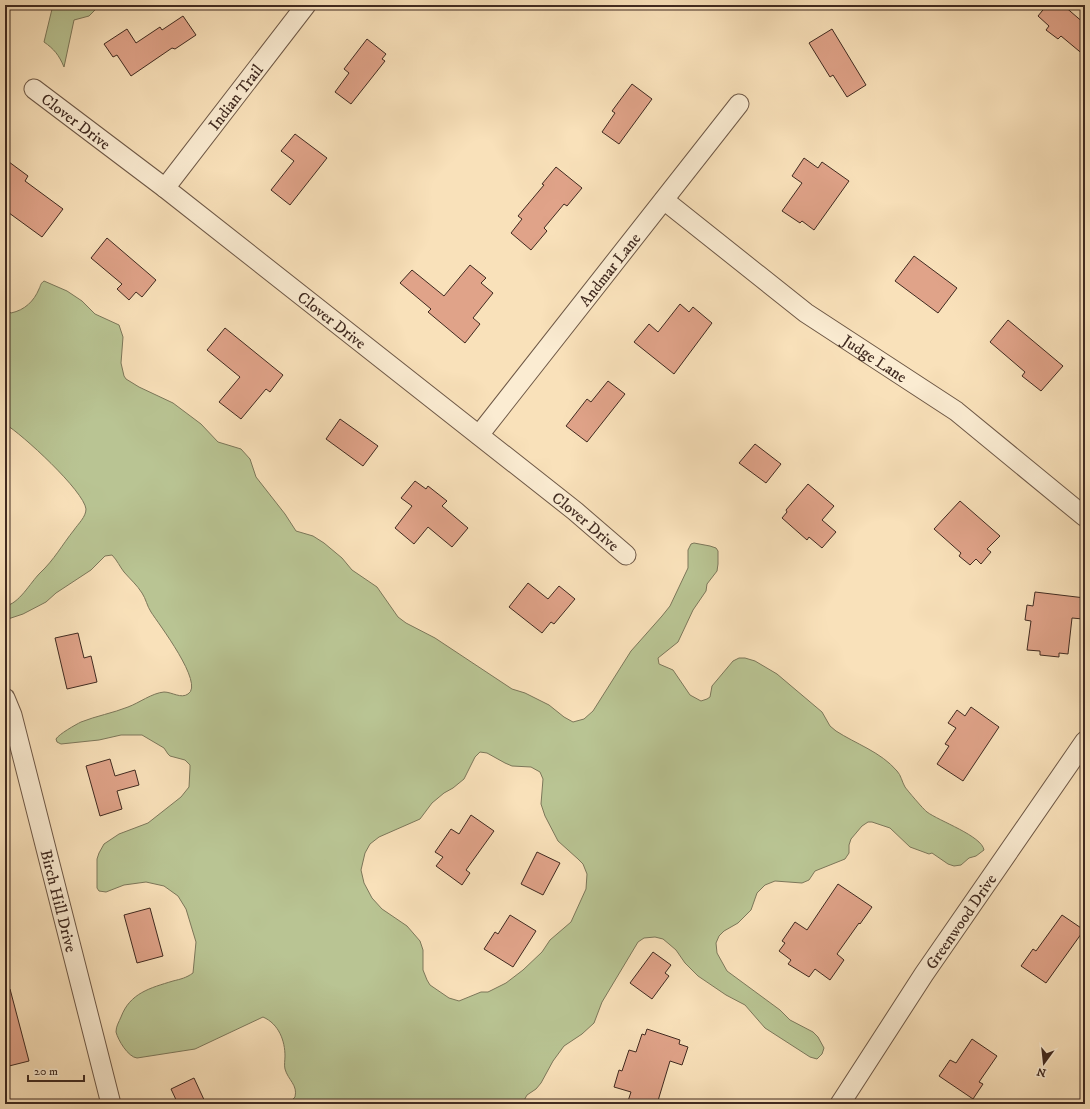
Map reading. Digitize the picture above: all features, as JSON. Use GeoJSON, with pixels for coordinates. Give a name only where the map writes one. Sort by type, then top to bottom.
{"type":"FeatureCollection","features":[{"type":"Feature","properties":{"kind":"street","name":"Indian Trail"},"geometry":{"type":"LineString","coordinates":[[165,188],[306,5]]}},
{"type":"Feature","properties":{"kind":"street","name":"Clover Drive"},"geometry":{"type":"LineString","coordinates":[[34,89],[165,188],[479,435],[575,511],[626,555]]}},
{"type":"Feature","properties":{"kind":"street","name":"Andmar Lane"},"geometry":{"type":"LineString","coordinates":[[479,435],[739,104]]}},
{"type":"Feature","properties":{"kind":"street","name":"Judge Lane"},"geometry":{"type":"LineString","coordinates":[[664,200],[806,313],[956,411],[1085,517]]}},
{"type":"Feature","properties":{"kind":"street","name":"Birch Hill Drive"},"geometry":{"type":"LineString","coordinates":[[5,698],[12,715],[110,1104]]}},
{"type":"Feature","properties":{"kind":"street","name":"Greenwood Drive"},"geometry":{"type":"LineString","coordinates":[[840,1104],[924,974],[1085,741]]}},
{"type":"Feature","properties":{"kind":"green space"},"geometry":{"type":"Polygon","coordinates":[[[53,5],[100,5],[89,16],[74,20],[64,67],[56,53],[44,42],[53,5]]]}},
{"type":"Feature","properties":{"kind":"green space"},"geometry":{"type":"Polygon","coordinates":[[[44,281],[67,291],[82,301],[95,314],[119,325],[123,337],[121,363],[126,379],[139,387],[173,403],[201,424],[218,442],[241,449],[250,459],[256,477],[285,514],[296,531],[313,536],[324,543],[342,558],[352,570],[377,587],[398,617],[406,623],[435,638],[512,689],[525,693],[549,705],[573,722],[584,719],[593,711],[631,651],[670,606],[688,568],[688,550],[691,544],[694,543],[716,548],[718,551],[717,571],[707,584],[706,591],[693,610],[678,642],[658,658],[659,664],[673,670],[690,695],[701,701],[710,697],[712,686],[733,661],[739,658],[745,658],[755,661],[777,674],[822,712],[830,726],[836,731],[876,753],[891,764],[898,773],[906,789],[927,812],[976,839],[984,850],[976,856],[969,858],[961,865],[954,866],[948,864],[932,853],[929,854],[910,847],[890,828],[868,822],[862,826],[851,839],[849,853],[845,859],[815,871],[809,880],[802,883],[775,881],[765,885],[757,893],[751,910],[738,923],[724,931],[719,936],[716,943],[717,953],[727,971],[780,1010],[790,1020],[813,1032],[818,1037],[824,1048],[822,1054],[817,1059],[810,1057],[765,1028],[745,1005],[726,995],[698,976],[685,963],[676,950],[663,939],[655,937],[644,938],[638,942],[602,1002],[594,1023],[582,1034],[564,1046],[553,1061],[541,1083],[536,1089],[527,1095],[522,1104],[284,1104],[290,1102],[295,1097],[296,1093],[294,1086],[286,1073],[285,1050],[280,1034],[277,1028],[269,1020],[263,1017],[195,1049],[137,1058],[130,1055],[124,1048],[116,1032],[117,1026],[125,1009],[135,997],[149,989],[183,978],[193,973],[196,942],[186,909],[178,896],[164,886],[146,882],[124,885],[106,892],[99,891],[97,888],[97,859],[104,844],[119,834],[148,823],[181,797],[189,787],[190,765],[185,760],[170,756],[164,748],[142,735],[121,735],[99,740],[61,744],[57,742],[56,739],[71,727],[81,722],[128,707],[155,694],[167,692],[182,696],[188,694],[192,688],[186,667],[178,653],[151,612],[140,590],[124,572],[112,555],[105,556],[91,570],[56,593],[46,602],[23,614],[5,620],[5,606],[20,597],[36,577],[50,563],[82,520],[86,512],[83,501],[64,477],[25,439],[5,424],[5,309],[11,313],[21,310],[34,297],[44,281]],[[480,752],[475,757],[464,779],[432,803],[420,819],[379,837],[370,844],[365,853],[361,870],[364,883],[372,898],[382,909],[407,926],[420,941],[423,950],[423,970],[430,985],[449,998],[459,1001],[481,992],[488,992],[506,983],[523,970],[542,952],[550,940],[571,922],[586,889],[587,874],[583,864],[558,841],[545,816],[541,804],[543,779],[540,772],[531,767],[512,766],[487,753],[480,752]]]}},
{"type":"Feature","properties":{"kind":"building"},"geometry":{"type":"Polygon","coordinates":[[[1047,5],[1063,5],[1085,24],[1085,56],[1061,36],[1058,39],[1046,30],[1049,26],[1038,16],[1047,5]]]}},
{"type":"Feature","properties":{"kind":"building"},"geometry":{"type":"Polygon","coordinates":[[[183,16],[196,35],[175,49],[172,48],[131,76],[117,55],[113,57],[104,44],[127,29],[136,43],[160,27],[162,30],[183,16]]]}},
{"type":"Feature","properties":{"kind":"building"},"geometry":{"type":"Polygon","coordinates":[[[832,29],[866,85],[847,97],[833,75],[830,77],[809,43],[832,29]]]}},
{"type":"Feature","properties":{"kind":"building"},"geometry":{"type":"Polygon","coordinates":[[[367,39],[386,54],[382,59],[385,61],[351,104],[335,92],[349,73],[344,69],[367,39]]]}},
{"type":"Feature","properties":{"kind":"building"},"geometry":{"type":"Polygon","coordinates":[[[632,84],[652,99],[619,144],[602,132],[615,113],[612,111],[632,84]]]}},
{"type":"Feature","properties":{"kind":"building"},"geometry":{"type":"Polygon","coordinates":[[[295,134],[327,158],[290,205],[271,190],[294,161],[281,151],[295,134]]]}},
{"type":"Feature","properties":{"kind":"building"},"geometry":{"type":"Polygon","coordinates":[[[804,158],[818,168],[822,162],[849,181],[814,230],[802,221],[800,223],[782,211],[802,183],[792,176],[804,158]]]}},
{"type":"Feature","properties":{"kind":"building"},"geometry":{"type":"Polygon","coordinates":[[[5,159],[28,176],[25,181],[63,209],[42,237],[5,210],[5,159]]]}},
{"type":"Feature","properties":{"kind":"building"},"geometry":{"type":"Polygon","coordinates":[[[556,167],[582,188],[567,206],[564,204],[544,228],[547,231],[531,250],[511,233],[522,219],[518,216],[544,185],[542,184],[556,167]]]}},
{"type":"Feature","properties":{"kind":"building"},"geometry":{"type":"Polygon","coordinates":[[[107,238],[156,280],[142,297],[136,292],[129,300],[117,289],[122,284],[91,258],[107,238]]]}},
{"type":"Feature","properties":{"kind":"building"},"geometry":{"type":"Polygon","coordinates":[[[914,256],[957,288],[938,313],[895,281],[914,256]]]}},
{"type":"Feature","properties":{"kind":"building"},"geometry":{"type":"Polygon","coordinates":[[[470,265],[486,278],[481,283],[493,293],[473,318],[480,324],[465,343],[428,312],[431,309],[400,283],[412,270],[444,296],[470,265]]]}},
{"type":"Feature","properties":{"kind":"building"},"geometry":{"type":"Polygon","coordinates":[[[680,304],[689,312],[693,307],[712,323],[674,374],[634,342],[649,324],[658,332],[680,304]]]}},
{"type":"Feature","properties":{"kind":"building"},"geometry":{"type":"Polygon","coordinates":[[[1008,320],[1063,366],[1041,391],[1022,376],[1025,372],[990,342],[1008,320]]]}},
{"type":"Feature","properties":{"kind":"building"},"geometry":{"type":"Polygon","coordinates":[[[225,328],[283,375],[270,392],[266,389],[241,419],[219,402],[240,377],[207,350],[225,328]]]}},
{"type":"Feature","properties":{"kind":"building"},"geometry":{"type":"Polygon","coordinates":[[[608,381],[625,394],[587,442],[566,426],[587,399],[591,402],[608,381]]]}},
{"type":"Feature","properties":{"kind":"building"},"geometry":{"type":"Polygon","coordinates":[[[340,419],[378,446],[363,466],[326,439],[340,419]]]}},
{"type":"Feature","properties":{"kind":"building"},"geometry":{"type":"Polygon","coordinates":[[[755,444],[781,464],[766,483],[739,463],[755,444]]]}},
{"type":"Feature","properties":{"kind":"building"},"geometry":{"type":"Polygon","coordinates":[[[415,481],[426,489],[428,486],[447,501],[442,506],[468,528],[452,547],[428,527],[414,544],[395,528],[412,506],[401,498],[415,481]]]}},
{"type":"Feature","properties":{"kind":"building"},"geometry":{"type":"Polygon","coordinates":[[[808,484],[834,506],[822,520],[836,532],[822,548],[809,537],[807,540],[782,518],[787,512],[786,510],[808,484]]]}},
{"type":"Feature","properties":{"kind":"building"},"geometry":{"type":"Polygon","coordinates":[[[960,501],[1000,536],[987,549],[991,552],[981,564],[976,559],[970,565],[959,556],[961,553],[934,529],[960,501]]]}},
{"type":"Feature","properties":{"kind":"building"},"geometry":{"type":"Polygon","coordinates":[[[528,583],[548,599],[559,586],[575,599],[554,624],[551,622],[542,633],[509,607],[528,583]]]}},
{"type":"Feature","properties":{"kind":"building"},"geometry":{"type":"Polygon","coordinates":[[[1035,592],[1085,598],[1083,619],[1072,618],[1068,654],[1059,653],[1059,657],[1040,655],[1040,651],[1027,650],[1031,621],[1025,620],[1027,605],[1033,606],[1035,592]]]}},
{"type":"Feature","properties":{"kind":"building"},"geometry":{"type":"Polygon","coordinates":[[[78,633],[84,658],[91,656],[97,682],[67,689],[55,638],[78,633]]]}},
{"type":"Feature","properties":{"kind":"building"},"geometry":{"type":"Polygon","coordinates":[[[971,707],[999,727],[963,781],[937,764],[949,746],[945,744],[956,728],[948,723],[957,710],[965,716],[971,707]]]}},
{"type":"Feature","properties":{"kind":"building"},"geometry":{"type":"Polygon","coordinates":[[[110,759],[115,776],[135,770],[139,785],[117,791],[122,809],[100,816],[86,766],[110,759]]]}},
{"type":"Feature","properties":{"kind":"building"},"geometry":{"type":"Polygon","coordinates":[[[471,815],[494,831],[466,870],[470,873],[462,885],[436,866],[443,857],[435,852],[451,829],[459,834],[471,815]]]}},
{"type":"Feature","properties":{"kind":"building"},"geometry":{"type":"Polygon","coordinates":[[[537,852],[560,863],[543,895],[521,884],[537,852]]]}},
{"type":"Feature","properties":{"kind":"building"},"geometry":{"type":"Polygon","coordinates":[[[838,884],[872,907],[837,954],[844,960],[830,980],[815,969],[809,977],[788,964],[791,960],[779,951],[785,943],[782,941],[795,922],[807,930],[838,884]]]}},
{"type":"Feature","properties":{"kind":"building"},"geometry":{"type":"Polygon","coordinates":[[[150,908],[163,956],[137,963],[124,915],[150,908]]]}},
{"type":"Feature","properties":{"kind":"building"},"geometry":{"type":"Polygon","coordinates":[[[510,915],[536,931],[513,967],[484,949],[495,932],[498,934],[510,915]]]}},
{"type":"Feature","properties":{"kind":"building"},"geometry":{"type":"Polygon","coordinates":[[[1062,915],[1084,930],[1046,983],[1021,966],[1033,949],[1036,951],[1062,915]]]}},
{"type":"Feature","properties":{"kind":"building"},"geometry":{"type":"Polygon","coordinates":[[[653,952],[671,965],[665,973],[669,976],[652,999],[630,983],[653,952]]]}},
{"type":"Feature","properties":{"kind":"building"},"geometry":{"type":"Polygon","coordinates":[[[10,989],[29,1061],[5,1067],[5,990],[10,989]]]}},
{"type":"Feature","properties":{"kind":"building"},"geometry":{"type":"Polygon","coordinates":[[[647,1029],[680,1040],[679,1044],[688,1047],[682,1065],[670,1061],[657,1104],[627,1104],[631,1092],[614,1087],[619,1070],[622,1071],[629,1050],[636,1052],[642,1034],[645,1035],[647,1029]]]}},
{"type":"Feature","properties":{"kind":"building"},"geometry":{"type":"Polygon","coordinates":[[[972,1039],[997,1056],[979,1082],[983,1084],[973,1099],[939,1076],[950,1060],[956,1063],[972,1039]]]}},
{"type":"Feature","properties":{"kind":"building"},"geometry":{"type":"Polygon","coordinates":[[[194,1078],[206,1104],[178,1104],[171,1089],[194,1078]]]}}]}
